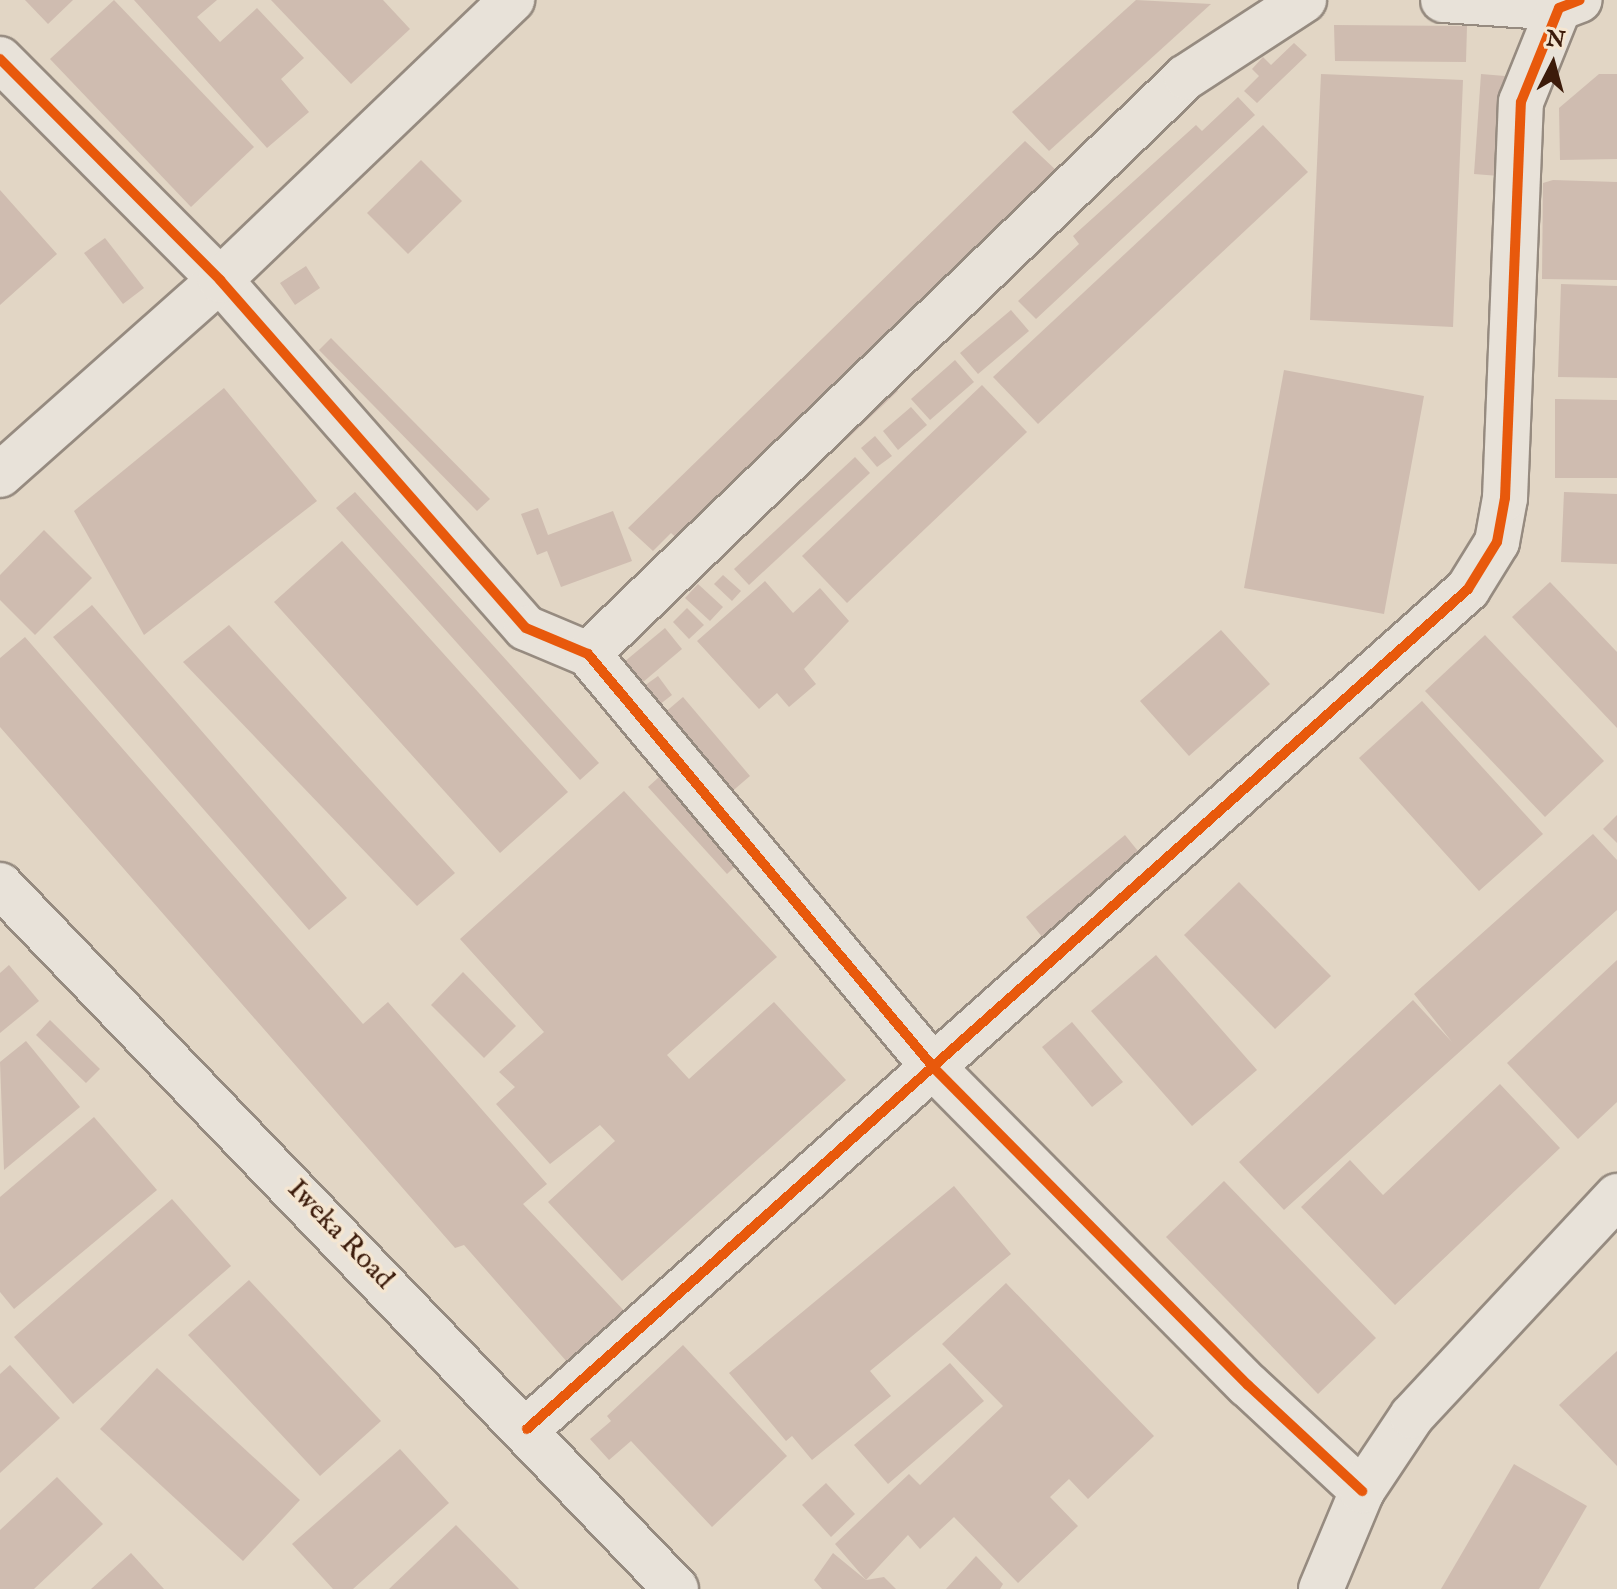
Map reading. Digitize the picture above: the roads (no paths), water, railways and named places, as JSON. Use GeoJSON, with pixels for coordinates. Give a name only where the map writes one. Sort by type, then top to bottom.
{"type":"FeatureCollection","features":[{"type":"Feature","properties":{"kind":"street"},"geometry":{"type":"LineString","coordinates":[[0,475],[220,280],[512,0]]}},
{"type":"Feature","properties":{"kind":"street"},"geometry":{"type":"LineString","coordinates":[[588,654],[1186,77],[1304,0]]}},
{"type":"Feature","properties":{"kind":"street"},"geometry":{"type":"LineString","coordinates":[[527,1429],[1468,589],[1497,542],[1505,498],[1521,102],[1570,4],[1443,0]]}},
{"type":"Feature","properties":{"kind":"street"},"geometry":{"type":"LineString","coordinates":[[0,59],[220,280],[526,628],[588,654],[934,1068],[1248,1385],[1362,1491]]}},
{"type":"Feature","properties":{"kind":"street","name":"Iweka Road"},"geometry":{"type":"LineString","coordinates":[[0,885],[527,1429],[676,1589]]}},
{"type":"Feature","properties":{"kind":"street"},"geometry":{"type":"LineString","coordinates":[[1321,1589],[1362,1491],[1412,1416],[1617,1196]]}}]}
